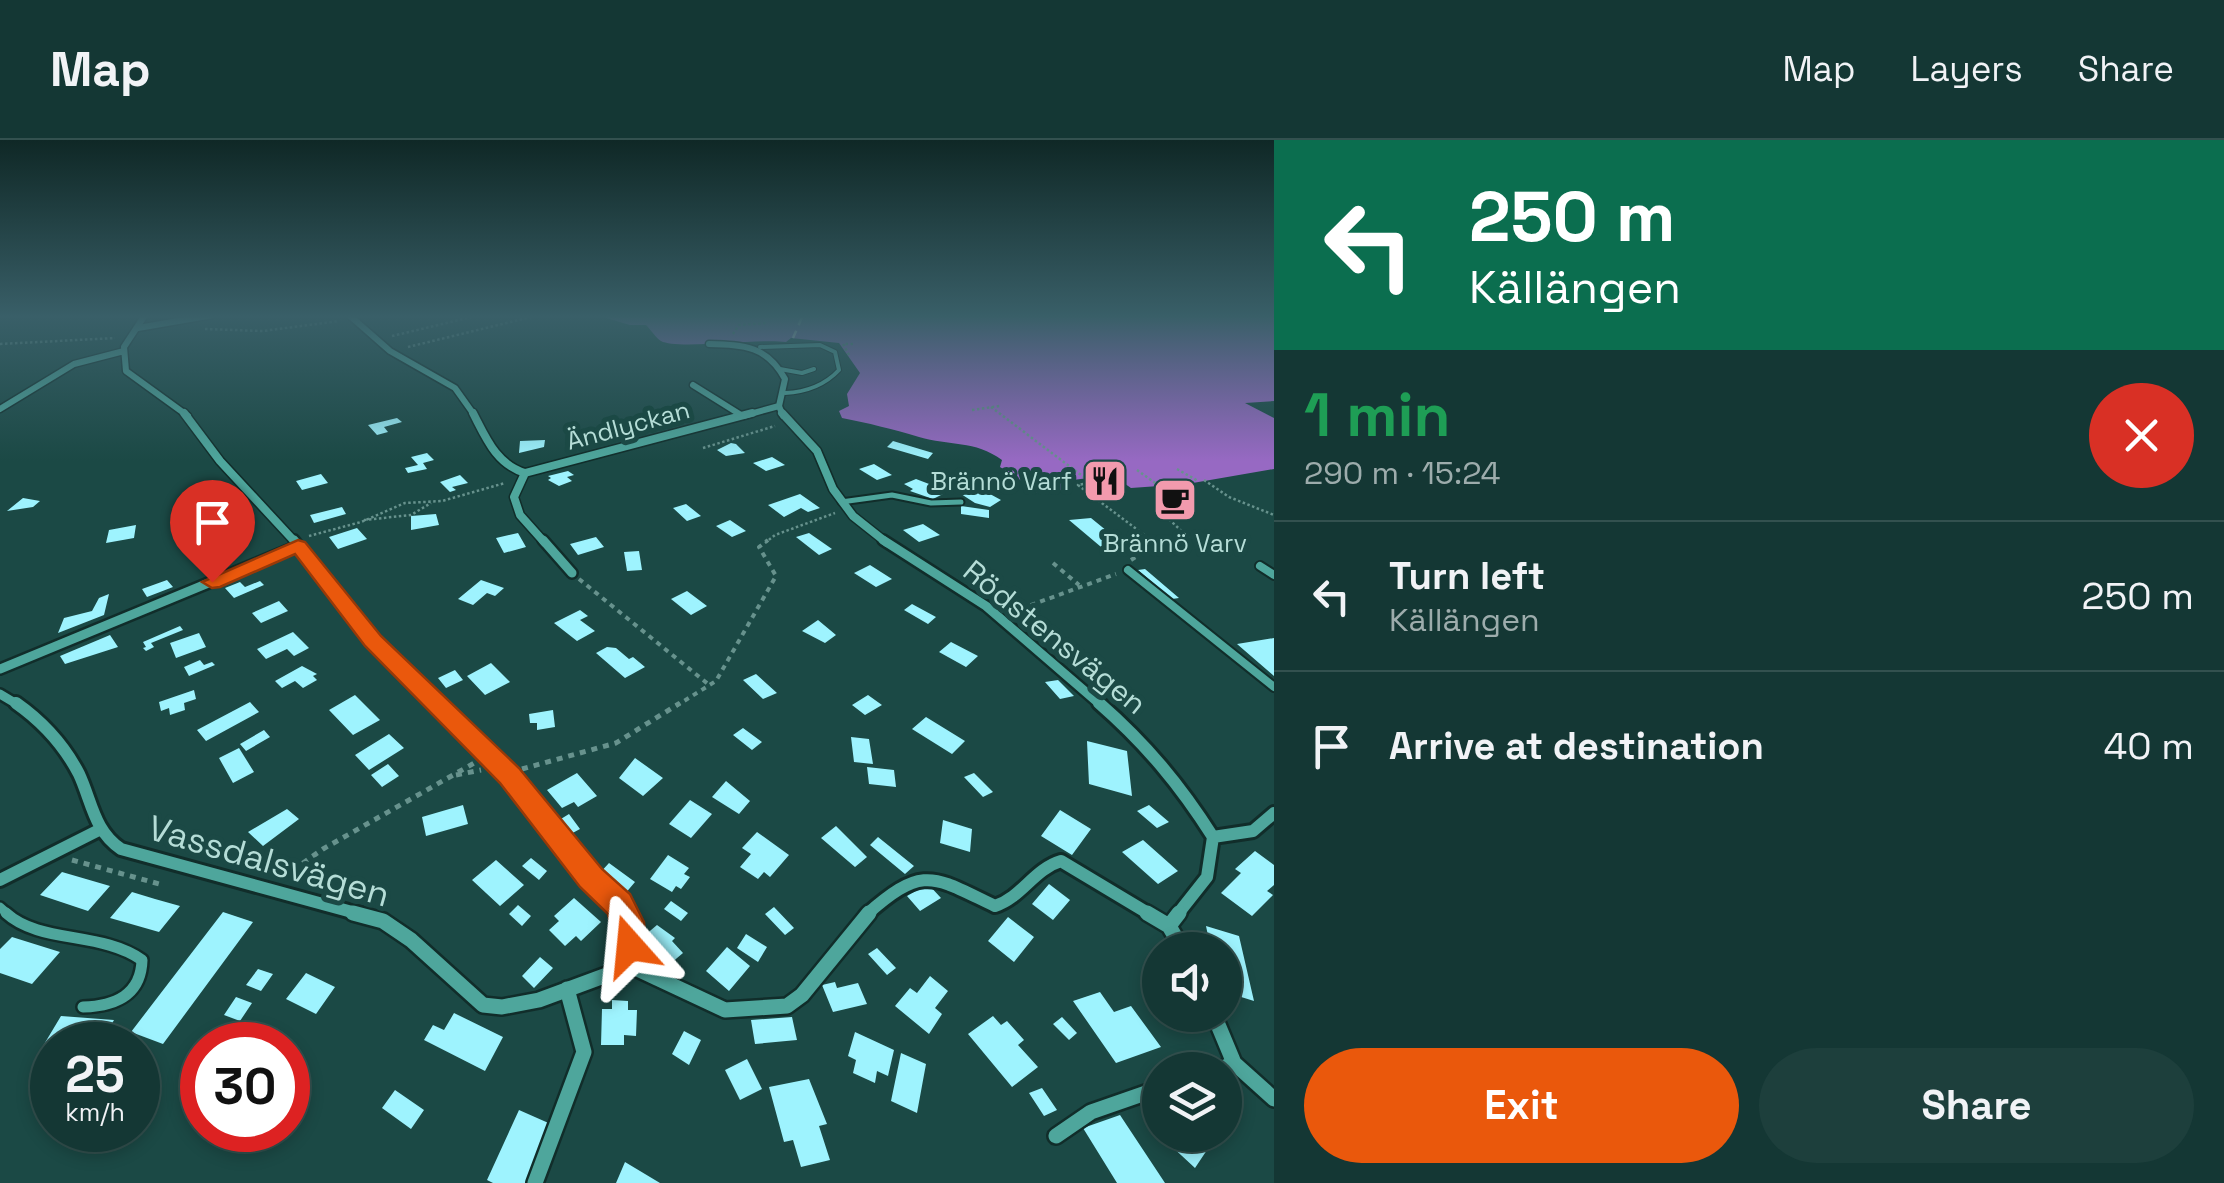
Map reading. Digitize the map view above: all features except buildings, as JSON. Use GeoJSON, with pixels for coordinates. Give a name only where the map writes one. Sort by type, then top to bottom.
{"type":"FeatureCollection","features":[{"type":"Feature","properties":{"kind":"street"},"geometry":{"type":"LineString","coordinates":[[0,409],[75,364]]}},
{"type":"Feature","properties":{"kind":"street"},"geometry":{"type":"LineString","coordinates":[[125,364],[126,371],[191,418],[220,461],[296,543],[373,641],[505,772],[591,878],[619,904],[628,922],[631,966],[724,1010],[787,1006],[802,996],[860,922],[906,887],[933,877],[995,906],[1011,902],[1048,864],[1060,861],[1169,926],[1172,932]]}},
{"type":"Feature","properties":{"kind":"street"},"geometry":{"type":"LineString","coordinates":[[412,364],[454,388],[499,454],[523,476],[514,497],[516,509],[572,573]]}},
{"type":"Feature","properties":{"kind":"street"},"geometry":{"type":"LineString","coordinates":[[777,364],[785,393],[779,406]]}},
{"type":"Feature","properties":{"kind":"street","name":"Ändlyckan"},"geometry":{"type":"LineString","coordinates":[[693,385],[740,414]]}},
{"type":"Feature","properties":{"kind":"street","name":"Ändlyckan"},"geometry":{"type":"LineString","coordinates":[[523,476],[779,406]]}},
{"type":"Feature","properties":{"kind":"street","name":"Rödstensvägen"},"geometry":{"type":"LineString","coordinates":[[779,406],[786,423],[816,450],[844,506],[877,536],[998,616],[1159,756],[1213,836]]}},
{"type":"Feature","properties":{"kind":"street"},"geometry":{"type":"LineString","coordinates":[[0,669],[296,543]]}},
{"type":"Feature","properties":{"kind":"street"},"geometry":{"type":"LineString","coordinates":[[0,694],[35,714],[59,740],[82,780],[98,830],[0,880]]}},
{"type":"Feature","properties":{"kind":"street"},"geometry":{"type":"LineString","coordinates":[[1169,926],[1207,877],[1213,836],[1253,831],[1274,813]]}},
{"type":"Feature","properties":{"kind":"street","name":"Vassdalsvägen"},"geometry":{"type":"LineString","coordinates":[[98,830],[121,849],[384,922],[411,940],[483,1005],[522,1002],[631,966]]}},
{"type":"Feature","properties":{"kind":"street"},"geometry":{"type":"LineString","coordinates":[[535,1183],[584,1052],[567,989]]}},
{"type":"Feature","properties":{"kind":"street"},"geometry":{"type":"LineString","coordinates":[[1242,1077],[1274,1098]]}},
{"type":"Feature","properties":{"kind":"street"},"geometry":{"type":"LineString","coordinates":[[1056,1136],[1091,1112],[1142,1094]]}},
{"type":"Feature","properties":{"kind":"lane"},"geometry":{"type":"LineString","coordinates":[[785,393],[824,383],[839,370],[838,364]]}},
{"type":"Feature","properties":{"kind":"lane"},"geometry":{"type":"LineString","coordinates":[[780,368],[802,373],[814,369]]}},
{"type":"Feature","properties":{"kind":"lane"},"geometry":{"type":"LineString","coordinates":[[844,506],[884,495],[931,503],[961,502]]}},
{"type":"Feature","properties":{"kind":"lane"},"geometry":{"type":"LineString","coordinates":[[1260,566],[1274,576]]}},
{"type":"Feature","properties":{"kind":"lane"},"geometry":{"type":"LineString","coordinates":[[1128,570],[1274,687]]}},
{"type":"Feature","properties":{"kind":"lane"},"geometry":{"type":"LineString","coordinates":[[0,906],[14,920],[106,940],[142,960],[140,982],[130,994],[109,1007],[83,1007]]}},
{"type":"Feature","properties":{"kind":"path"},"geometry":{"type":"LineString","coordinates":[[972,410],[1000,406]]}},
{"type":"Feature","properties":{"kind":"path"},"geometry":{"type":"LineString","coordinates":[[991,408],[1086,480],[1078,484],[1157,544]]}},
{"type":"Feature","properties":{"kind":"path"},"geometry":{"type":"LineString","coordinates":[[703,448],[786,423]]}},
{"type":"Feature","properties":{"kind":"path"},"geometry":{"type":"LineString","coordinates":[[1014,469],[1047,492]]}},
{"type":"Feature","properties":{"kind":"path"},"geometry":{"type":"LineString","coordinates":[[1176,469],[1274,516]]}},
{"type":"Feature","properties":{"kind":"path"},"geometry":{"type":"LineString","coordinates":[[1137,470],[1158,485]]}},
{"type":"Feature","properties":{"kind":"path"},"geometry":{"type":"LineString","coordinates":[[296,543],[405,503],[432,502],[523,476]]}},
{"type":"Feature","properties":{"kind":"path"},"geometry":{"type":"LineString","coordinates":[[364,520],[411,515],[432,502]]}},
{"type":"Feature","properties":{"kind":"path"},"geometry":{"type":"LineString","coordinates":[[446,778],[505,772],[616,743],[710,685],[720,676],[776,576],[759,548],[775,536],[844,506]]}},
{"type":"Feature","properties":{"kind":"path"},"geometry":{"type":"LineString","coordinates":[[998,616],[1128,570],[1128,562],[1157,544],[1180,543],[1188,537],[1158,509]]}},
{"type":"Feature","properties":{"kind":"path"},"geometry":{"type":"LineString","coordinates":[[1053,563],[1078,585]]}},
{"type":"Feature","properties":{"kind":"path"},"geometry":{"type":"LineString","coordinates":[[572,573],[621,617],[710,685]]}},
{"type":"Feature","properties":{"kind":"path"},"geometry":{"type":"LineString","coordinates":[[262,891],[322,849],[489,756]]}},
{"type":"Feature","properties":{"kind":"path"},"geometry":{"type":"LineString","coordinates":[[55,850],[119,876],[163,885]]}},
{"type":"Feature","properties":{"kind":"shaded area"},"geometry":{"type":"Polygon","coordinates":[[[853,364],[1274,364],[1274,401],[1245,403],[1274,418],[1274,469],[1187,484],[1131,488],[1112,475],[1065,481],[1072,489],[1029,493],[1025,483],[1000,467],[1002,460],[982,449],[842,418],[839,411],[849,406],[847,394],[860,373],[853,364]]]}},
{"type":"Feature","properties":{"kind":"place","name":"Brännö Varf"},"geometry":{"type":"Point","coordinates":[1105,481]}},
{"type":"Feature","properties":{"kind":"place","name":"Brännö Varv"},"geometry":{"type":"Point","coordinates":[1175,500]}},
{"type":"Feature","properties":{"kind":"route"},"geometry":{"type":"LineString","coordinates":[[212,582],[298,546],[373,641],[509,775],[591,878],[619,904],[628,922],[630,946]]}}]}
